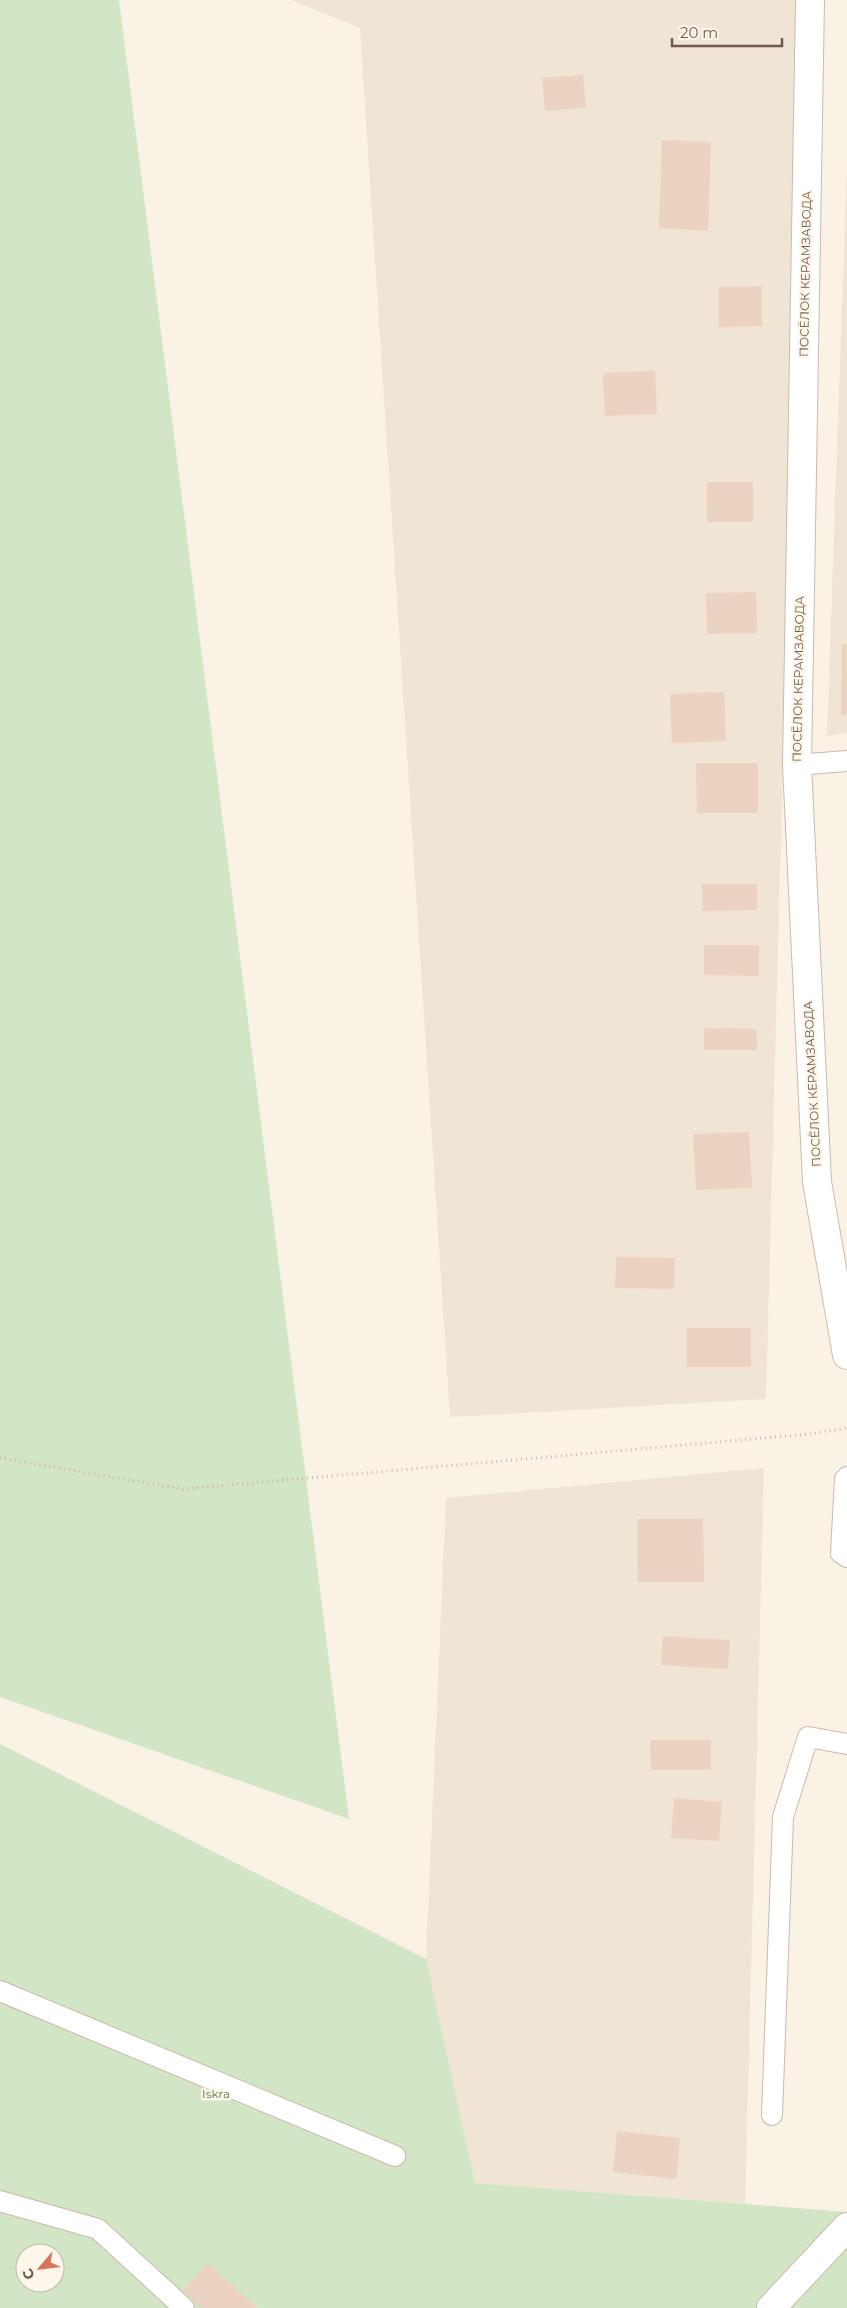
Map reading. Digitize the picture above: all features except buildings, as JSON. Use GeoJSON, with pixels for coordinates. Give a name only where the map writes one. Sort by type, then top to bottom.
{"type":"FeatureCollection","features":[{"type":"Feature","properties":{"kind":"street","name":"ПОСЁЛОК КЕРАМЗАВОДА"},"geometry":{"type":"LineString","coordinates":[[810,0],[797,765],[817,1182],[847,1355]]}},
{"type":"Feature","properties":{"kind":"street"},"geometry":{"type":"LineString","coordinates":[[771,2308],[847,2227]]}},
{"type":"Feature","properties":{"kind":"lane"},"geometry":{"type":"LineString","coordinates":[[797,765],[847,761]]}},
{"type":"Feature","properties":{"kind":"lane"},"geometry":{"type":"LineString","coordinates":[[847,1477],[845,1479],[841,1553],[847,1557]]}},
{"type":"Feature","properties":{"kind":"lane"},"geometry":{"type":"LineString","coordinates":[[772,2115],[783,1817],[808,1738],[847,1744]]}},
{"type":"Feature","properties":{"kind":"lane"},"geometry":{"type":"LineString","coordinates":[[0,1991],[395,2156]]}},
{"type":"Feature","properties":{"kind":"lane"},"geometry":{"type":"LineString","coordinates":[[0,2201],[98,2229],[184,2308]]}},
{"type":"Feature","properties":{"kind":"path"},"geometry":{"type":"LineString","coordinates":[[0,1458],[183,1489],[809,1434],[847,1428]]}},
{"type":"Feature","properties":{"kind":"shaded area"},"geometry":{"type":"Polygon","coordinates":[[[291,0],[803,0],[766,1399],[450,1417],[360,28],[291,0]]]}},
{"type":"Feature","properties":{"kind":"shaded area"},"geometry":{"type":"Polygon","coordinates":[[[847,163],[847,733],[827,736],[847,163]]]}},
{"type":"Feature","properties":{"kind":"shaded area"},"geometry":{"type":"Polygon","coordinates":[[[764,1468],[745,2204],[475,2183],[426,1959],[446,1498],[764,1468]]]}},
{"type":"Feature","properties":{"kind":"green space"},"geometry":{"type":"Polygon","coordinates":[[[0,0],[119,0],[349,1819],[0,1697],[0,0]]]}},
{"type":"Feature","properties":{"kind":"green space","name":"Iskra"},"geometry":{"type":"Polygon","coordinates":[[[0,1744],[426,1959],[475,2183],[847,2212],[847,2308],[0,2308],[0,1744]]]}}]}
